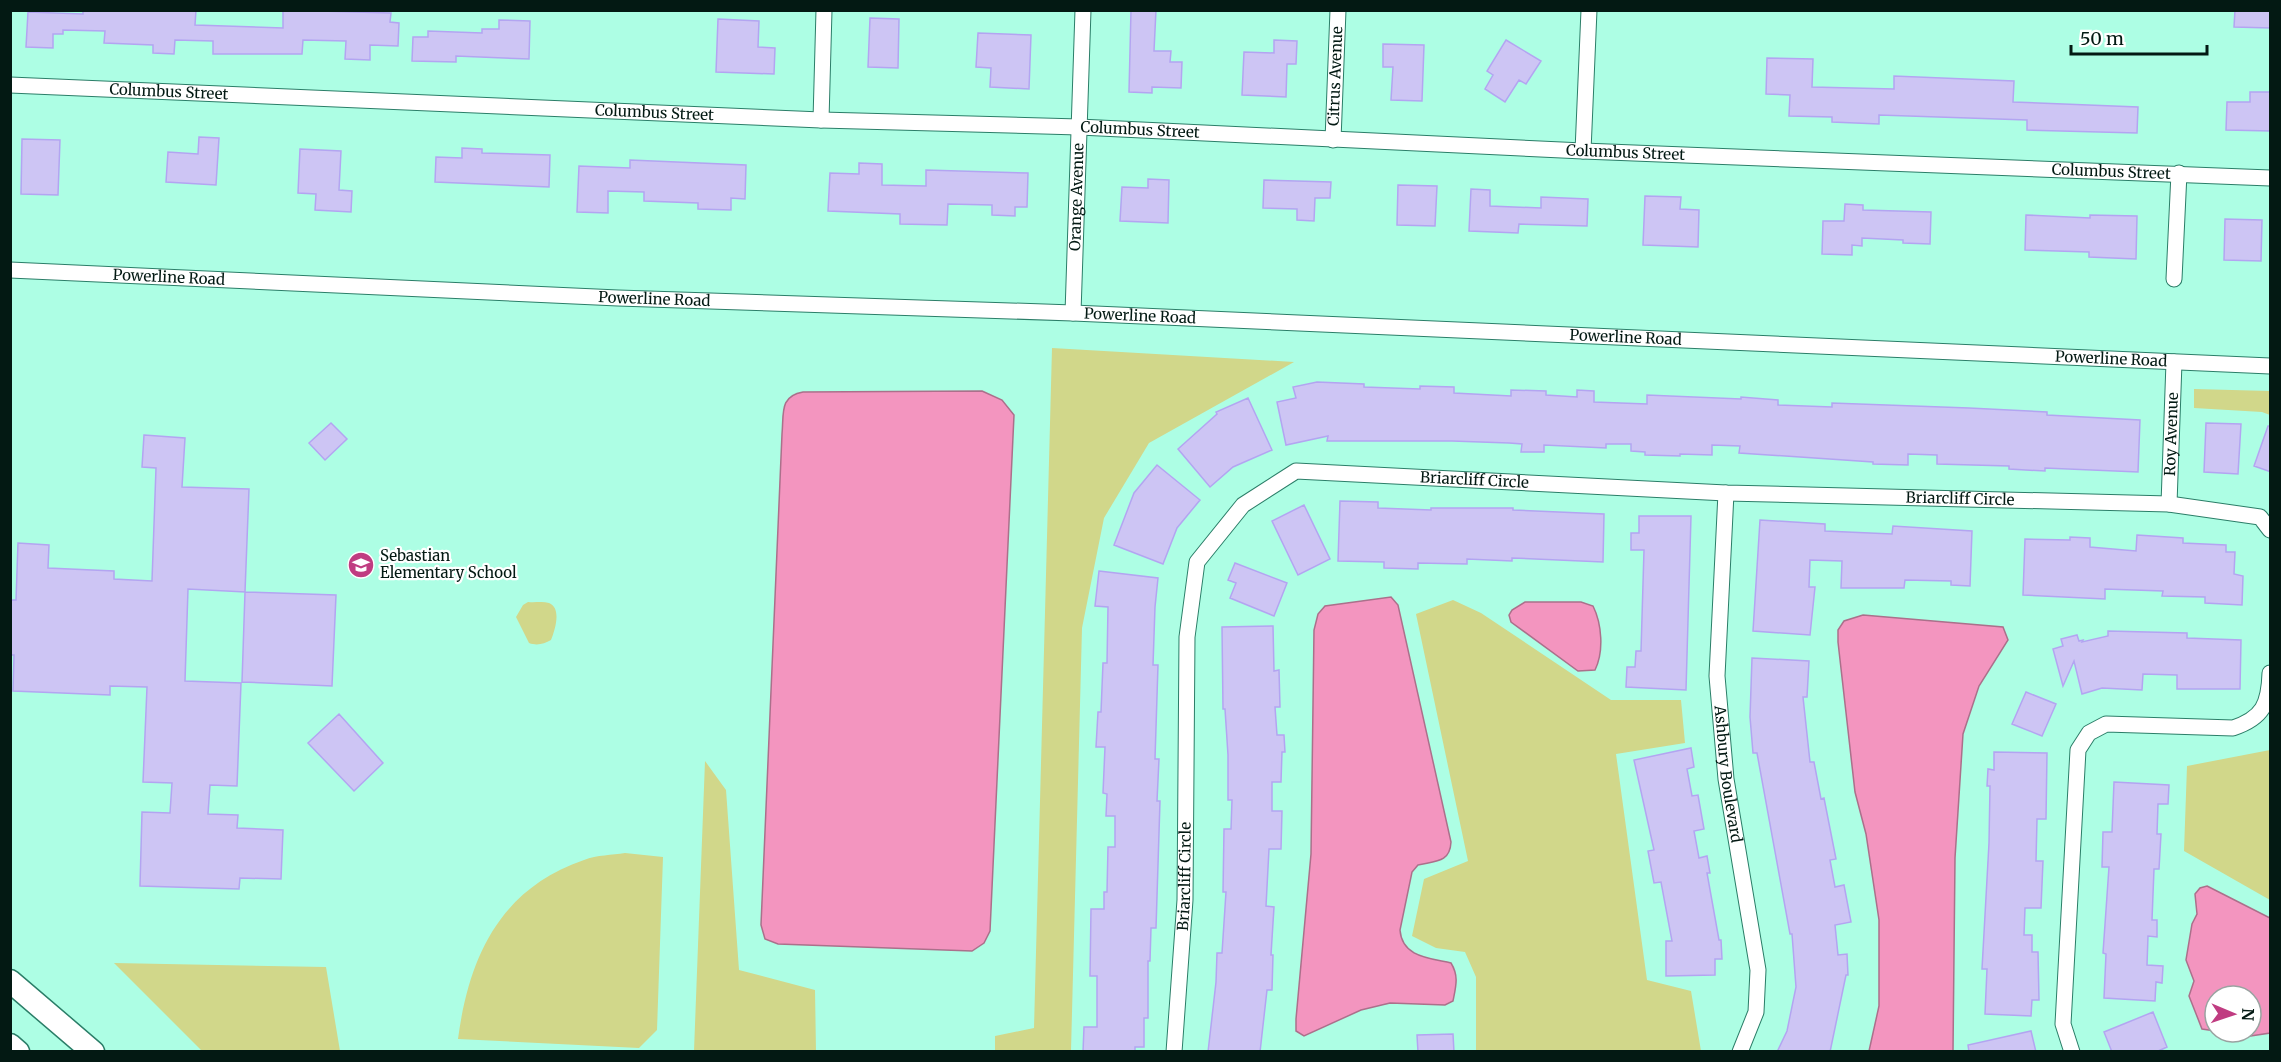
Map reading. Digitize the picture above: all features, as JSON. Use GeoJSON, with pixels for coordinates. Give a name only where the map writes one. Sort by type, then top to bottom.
{"type":"FeatureCollection","features":[{"type":"Feature","properties":{"kind":"main road"},"geometry":{"type":"LineString","coordinates":[[10,981],[93,1052]]}},
{"type":"Feature","properties":{"kind":"main road"},"geometry":{"type":"LineString","coordinates":[[10,1045],[18,1052]]}},
{"type":"Feature","properties":{"kind":"street"},"geometry":{"type":"LineString","coordinates":[[820,120],[824,10]]}},
{"type":"Feature","properties":{"kind":"street","name":"Orange Avenue"},"geometry":{"type":"LineString","coordinates":[[1073,314],[1083,10]]}},
{"type":"Feature","properties":{"kind":"street","name":"Citrus Avenue"},"geometry":{"type":"LineString","coordinates":[[1333,140],[1338,10]]}},
{"type":"Feature","properties":{"kind":"street"},"geometry":{"type":"LineString","coordinates":[[1583,151],[1589,10]]}},
{"type":"Feature","properties":{"kind":"street","name":"Columbus Street"},"geometry":{"type":"LineString","coordinates":[[10,85],[820,120],[1079,127],[1583,151],[2271,178]]}},
{"type":"Feature","properties":{"kind":"street"},"geometry":{"type":"LineString","coordinates":[[2174,279],[2179,173]]}},
{"type":"Feature","properties":{"kind":"street","name":"Powerline Road"},"geometry":{"type":"LineString","coordinates":[[10,270],[618,298],[1073,314],[2271,366]]}},
{"type":"Feature","properties":{"kind":"street","name":"Roy Avenue"},"geometry":{"type":"LineString","coordinates":[[2169,504],[2174,362]]}},
{"type":"Feature","properties":{"kind":"street","name":"Briarcliff Circle"},"geometry":{"type":"LineString","coordinates":[[1174,1052],[1185,900],[1187,637],[1197,562],[1243,505],[1296,471],[1726,492],[2169,504],[2260,517],[2271,530]]}},
{"type":"Feature","properties":{"kind":"street","name":"Ashbury Boulevard"},"geometry":{"type":"LineString","coordinates":[[1726,492],[1717,676],[1726,779],[1758,970],[1756,1012],[1740,1052]]}},
{"type":"Feature","properties":{"kind":"street"},"geometry":{"type":"LineString","coordinates":[[2072,1052],[2063,1024],[2078,750],[2090,733],[2106,724],[2232,728],[2250,723],[2261,711],[2270,695],[2271,673]]}},
{"type":"Feature","properties":{"kind":"green space"},"geometry":{"type":"Polygon","coordinates":[[[1052,348],[1294,362],[1149,443],[1104,518],[1082,628],[1071,1051],[995,1051],[995,1036],[1034,1028],[1052,348]]]}},
{"type":"Feature","properties":{"kind":"green space"},"geometry":{"type":"Polygon","coordinates":[[[2194,389],[2270,391],[2270,415],[2262,412],[2194,408],[2194,389]]]}},
{"type":"Feature","properties":{"kind":"green space"},"geometry":{"type":"Polygon","coordinates":[[[1453,600],[1481,613],[1611,700],[1681,700],[1685,743],[1616,754],[1647,980],[1691,991],[1701,1051],[1476,1051],[1476,977],[1465,952],[1436,948],[1412,936],[1424,879],[1468,861],[1416,614],[1453,600]]]}},
{"type":"Feature","properties":{"kind":"green space"},"geometry":{"type":"Polygon","coordinates":[[[528,602],[549,603],[555,609],[554,631],[551,640],[546,643],[529,643],[516,617],[523,605],[528,602]]]}},
{"type":"Feature","properties":{"kind":"green space"},"geometry":{"type":"Polygon","coordinates":[[[2270,750],[2270,900],[2184,851],[2187,766],[2270,750]]]}},
{"type":"Feature","properties":{"kind":"green space"},"geometry":{"type":"Polygon","coordinates":[[[705,761],[726,790],[739,970],[815,990],[816,1051],[694,1051],[705,761]]]}},
{"type":"Feature","properties":{"kind":"green space"},"geometry":{"type":"Polygon","coordinates":[[[625,853],[663,857],[657,1030],[639,1048],[458,1039],[463,1009],[481,954],[494,929],[510,907],[530,889],[555,873],[589,858],[625,853]]]}},
{"type":"Feature","properties":{"kind":"green space"},"geometry":{"type":"Polygon","coordinates":[[[114,963],[326,967],[340,1051],[202,1051],[114,963]]]}},
{"type":"Feature","properties":{"kind":"shaded area"},"geometry":{"type":"Polygon","coordinates":[[[982,391],[1002,400],[1014,415],[990,931],[984,943],[972,951],[778,944],[765,939],[761,925],[784,407],[790,397],[803,392],[982,391]]]}},
{"type":"Feature","properties":{"kind":"shaded area"},"geometry":{"type":"Polygon","coordinates":[[[1391,597],[1398,605],[1451,842],[1445,857],[1436,862],[1418,865],[1412,872],[1400,930],[1402,939],[1411,951],[1418,955],[1451,963],[1456,977],[1456,986],[1453,1001],[1445,1005],[1390,1003],[1361,1010],[1304,1036],[1296,1031],[1296,1019],[1311,854],[1314,630],[1318,614],[1325,606],[1391,597]]]}},
{"type":"Feature","properties":{"kind":"shaded area"},"geometry":{"type":"Polygon","coordinates":[[[1525,602],[1581,602],[1593,606],[1601,638],[1600,655],[1595,670],[1578,671],[1511,622],[1509,615],[1512,610],[1525,602]]]}},
{"type":"Feature","properties":{"kind":"shaded area"},"geometry":{"type":"Polygon","coordinates":[[[1863,615],[2003,627],[2008,640],[1979,686],[1963,734],[1955,858],[1953,1051],[1869,1051],[1879,1006],[1879,920],[1866,834],[1855,792],[1838,642],[1838,630],[1844,621],[1863,615]]]}},
{"type":"Feature","properties":{"kind":"shaded area"},"geometry":{"type":"Polygon","coordinates":[[[2207,886],[2270,918],[2270,1033],[2263,1034],[2263,984],[2203,984],[2202,1029],[2189,996],[2194,981],[2186,960],[2192,924],[2197,914],[2195,894],[2200,888],[2207,886]]]}},
{"type":"Feature","properties":{"kind":"building"},"geometry":{"type":"Polygon","coordinates":[[[83,10],[196,10],[195,25],[283,28],[283,10],[391,13],[390,22],[399,23],[398,46],[370,45],[370,60],[345,59],[346,41],[303,40],[302,54],[213,54],[213,41],[175,40],[174,54],[153,53],[153,45],[104,43],[105,31],[63,30],[63,34],[53,34],[53,48],[26,47],[28,12],[83,14],[83,10]]]}},
{"type":"Feature","properties":{"kind":"building"},"geometry":{"type":"Polygon","coordinates":[[[1131,10],[1156,10],[1154,51],[1171,51],[1170,62],[1182,62],[1181,88],[1152,87],[1152,93],[1129,92],[1131,10]]]}},
{"type":"Feature","properties":{"kind":"building"},"geometry":{"type":"Polygon","coordinates":[[[2235,10],[2271,10],[2271,28],[2234,27],[2235,10]]]}},
{"type":"Feature","properties":{"kind":"building"},"geometry":{"type":"Polygon","coordinates":[[[870,18],[899,19],[898,68],[868,67],[870,18]]]}},
{"type":"Feature","properties":{"kind":"building"},"geometry":{"type":"Polygon","coordinates":[[[718,19],[759,21],[758,47],[775,48],[774,74],[716,72],[718,19]]]}},
{"type":"Feature","properties":{"kind":"building"},"geometry":{"type":"Polygon","coordinates":[[[499,20],[530,21],[529,59],[456,56],[456,62],[412,61],[413,37],[428,37],[428,31],[482,33],[482,29],[499,29],[499,20]]]}},
{"type":"Feature","properties":{"kind":"building"},"geometry":{"type":"Polygon","coordinates":[[[978,33],[1031,35],[1029,89],[990,87],[991,68],[976,67],[978,33]]]}},
{"type":"Feature","properties":{"kind":"building"},"geometry":{"type":"Polygon","coordinates":[[[1274,40],[1297,41],[1296,64],[1287,64],[1286,97],[1242,95],[1244,52],[1274,53],[1274,40]]]}},
{"type":"Feature","properties":{"kind":"building"},"geometry":{"type":"Polygon","coordinates":[[[1506,40],[1541,61],[1526,84],[1519,80],[1505,102],[1485,89],[1493,75],[1487,71],[1506,40]]]}},
{"type":"Feature","properties":{"kind":"building"},"geometry":{"type":"Polygon","coordinates":[[[1383,44],[1424,45],[1422,101],[1391,100],[1393,67],[1383,67],[1383,44]]]}},
{"type":"Feature","properties":{"kind":"building"},"geometry":{"type":"Polygon","coordinates":[[[1767,58],[1813,59],[1812,87],[1894,89],[1894,76],[2014,81],[2013,102],[2138,107],[2137,133],[2027,130],[2027,120],[1879,115],[1879,124],[1832,122],[1832,117],[1789,116],[1790,95],[1766,94],[1767,58]]]}},
{"type":"Feature","properties":{"kind":"building"},"geometry":{"type":"Polygon","coordinates":[[[2250,92],[2271,92],[2271,131],[2226,130],[2227,102],[2250,102],[2250,92]]]}},
{"type":"Feature","properties":{"kind":"building"},"geometry":{"type":"Polygon","coordinates":[[[199,137],[219,138],[216,185],[166,182],[168,152],[198,154],[199,137]]]}},
{"type":"Feature","properties":{"kind":"building"},"geometry":{"type":"Polygon","coordinates":[[[22,139],[60,140],[58,195],[21,194],[22,139]]]}},
{"type":"Feature","properties":{"kind":"building"},"geometry":{"type":"Polygon","coordinates":[[[462,148],[482,149],[482,153],[550,155],[549,187],[435,182],[436,157],[462,158],[462,148]]]}},
{"type":"Feature","properties":{"kind":"building"},"geometry":{"type":"Polygon","coordinates":[[[300,149],[341,151],[339,190],[352,191],[351,212],[315,210],[316,194],[298,193],[300,149]]]}},
{"type":"Feature","properties":{"kind":"building"},"geometry":{"type":"Polygon","coordinates":[[[630,160],[746,165],[745,199],[731,198],[731,210],[698,209],[698,203],[644,201],[644,192],[608,191],[608,213],[577,212],[579,166],[630,168],[630,160]]]}},
{"type":"Feature","properties":{"kind":"building"},"geometry":{"type":"Polygon","coordinates":[[[859,163],[882,164],[882,185],[926,186],[926,170],[1028,173],[1027,207],[1015,207],[1015,216],[992,215],[992,205],[948,204],[947,225],[900,224],[900,214],[828,211],[830,173],[859,174],[859,163]]]}},
{"type":"Feature","properties":{"kind":"building"},"geometry":{"type":"Polygon","coordinates":[[[1148,179],[1169,180],[1168,223],[1120,221],[1122,187],[1148,188],[1148,179]]]}},
{"type":"Feature","properties":{"kind":"building"},"geometry":{"type":"Polygon","coordinates":[[[1264,180],[1331,182],[1330,198],[1315,198],[1314,221],[1297,220],[1297,209],[1263,208],[1264,180]]]}},
{"type":"Feature","properties":{"kind":"building"},"geometry":{"type":"Polygon","coordinates":[[[1398,185],[1437,186],[1435,226],[1397,225],[1398,185]]]}},
{"type":"Feature","properties":{"kind":"building"},"geometry":{"type":"Polygon","coordinates":[[[1471,189],[1490,190],[1490,206],[1541,208],[1541,197],[1588,199],[1587,226],[1519,224],[1518,233],[1469,231],[1471,189]]]}},
{"type":"Feature","properties":{"kind":"building"},"geometry":{"type":"Polygon","coordinates":[[[1645,196],[1681,197],[1680,209],[1699,210],[1698,247],[1643,245],[1645,196]]]}},
{"type":"Feature","properties":{"kind":"building"},"geometry":{"type":"Polygon","coordinates":[[[1845,204],[1863,205],[1863,210],[1931,212],[1930,244],[1862,238],[1862,246],[1852,245],[1852,255],[1822,254],[1823,221],[1844,221],[1845,204]]]}},
{"type":"Feature","properties":{"kind":"building"},"geometry":{"type":"Polygon","coordinates":[[[2026,215],[2090,218],[2090,215],[2137,216],[2136,259],[2089,257],[2089,252],[2025,250],[2026,215]]]}},
{"type":"Feature","properties":{"kind":"building"},"geometry":{"type":"Polygon","coordinates":[[[2225,219],[2262,220],[2261,261],[2224,260],[2225,219]]]}},
{"type":"Feature","properties":{"kind":"building"},"geometry":{"type":"Polygon","coordinates":[[[1317,382],[1364,384],[1364,387],[1420,389],[1420,386],[1454,387],[1454,393],[1511,396],[1511,390],[1546,391],[1546,395],[1577,397],[1577,390],[1594,391],[1594,402],[1647,404],[1647,395],[1741,399],[1741,397],[1778,400],[1778,405],[1832,407],[1832,403],[1969,408],[2140,420],[2138,472],[2045,468],[2045,471],[2009,469],[2009,466],[1937,464],[1937,455],[1908,454],[1908,465],[1873,464],[1873,462],[1739,453],[1740,446],[1712,445],[1712,455],[1680,454],[1680,456],[1645,455],[1645,452],[1631,451],[1631,444],[1606,444],[1606,448],[1544,445],[1544,452],[1521,452],[1522,444],[1452,441],[1327,441],[1328,436],[1286,445],[1277,402],[1296,398],[1293,387],[1317,382]]]}},
{"type":"Feature","properties":{"kind":"building"},"geometry":{"type":"Polygon","coordinates":[[[1248,398],[1272,450],[1233,467],[1210,487],[1178,449],[1217,414],[1216,412],[1248,398]]]}},
{"type":"Feature","properties":{"kind":"building"},"geometry":{"type":"Polygon","coordinates":[[[331,423],[347,439],[325,460],[309,443],[331,423]]]}},
{"type":"Feature","properties":{"kind":"building"},"geometry":{"type":"Polygon","coordinates":[[[2206,423],[2241,424],[2238,474],[2204,472],[2206,423]]]}},
{"type":"Feature","properties":{"kind":"building"},"geometry":{"type":"Polygon","coordinates":[[[2268,426],[2271,426],[2271,472],[2254,466],[2268,426]]]}},
{"type":"Feature","properties":{"kind":"building"},"geometry":{"type":"Polygon","coordinates":[[[144,435],[185,438],[182,487],[249,489],[245,592],[188,589],[185,681],[241,683],[237,786],[210,785],[208,814],[238,815],[237,828],[283,830],[281,879],[240,878],[239,889],[140,886],[142,812],[170,813],[172,783],[143,782],[147,687],[110,686],[110,695],[13,691],[14,655],[10,655],[10,600],[16,600],[18,543],[49,545],[48,568],[114,571],[114,579],[152,581],[156,468],[142,467],[144,435]]]}},
{"type":"Feature","properties":{"kind":"building"},"geometry":{"type":"Polygon","coordinates":[[[1157,465],[1200,500],[1177,528],[1163,564],[1114,545],[1134,493],[1157,465]]]}},
{"type":"Feature","properties":{"kind":"building"},"geometry":{"type":"Polygon","coordinates":[[[1340,501],[1378,502],[1378,508],[1431,510],[1431,508],[1513,508],[1513,510],[1604,514],[1603,562],[1512,558],[1512,561],[1467,559],[1467,564],[1418,563],[1418,569],[1384,568],[1384,562],[1338,561],[1340,501]]]}},
{"type":"Feature","properties":{"kind":"building"},"geometry":{"type":"Polygon","coordinates":[[[1304,505],[1330,559],[1298,575],[1272,521],[1304,505]]]}},
{"type":"Feature","properties":{"kind":"building"},"geometry":{"type":"Polygon","coordinates":[[[1639,516],[1691,516],[1686,690],[1626,687],[1627,667],[1635,667],[1636,651],[1641,651],[1644,550],[1631,550],[1631,533],[1639,533],[1639,516]]]}},
{"type":"Feature","properties":{"kind":"building"},"geometry":{"type":"Polygon","coordinates":[[[1760,520],[1825,524],[1825,531],[1892,534],[1893,526],[1972,531],[1970,586],[1951,585],[1951,581],[1905,580],[1904,588],[1841,588],[1842,561],[1810,560],[1809,587],[1815,587],[1810,635],[1753,631],[1760,520]]]}},
{"type":"Feature","properties":{"kind":"building"},"geometry":{"type":"Polygon","coordinates":[[[2137,535],[2183,538],[2183,543],[2226,545],[2226,552],[2235,552],[2234,574],[2243,576],[2242,605],[2205,603],[2205,597],[2162,596],[2163,591],[2105,589],[2105,599],[2023,595],[2025,539],[2090,538],[2090,547],[2136,551],[2137,535]]]}},
{"type":"Feature","properties":{"kind":"building"},"geometry":{"type":"Polygon","coordinates":[[[1235,563],[1287,583],[1274,616],[1230,598],[1236,583],[1228,580],[1235,563]]]}},
{"type":"Feature","properties":{"kind":"building"},"geometry":{"type":"Polygon","coordinates":[[[1099,571],[1158,578],[1153,665],[1158,665],[1155,759],[1159,759],[1157,801],[1160,801],[1156,928],[1151,928],[1150,961],[1148,961],[1148,1018],[1144,1018],[1144,1047],[1135,1047],[1135,1052],[1083,1052],[1084,1027],[1097,1027],[1097,976],[1090,976],[1091,909],[1104,909],[1104,892],[1107,892],[1108,847],[1115,847],[1115,816],[1106,816],[1107,794],[1103,793],[1105,747],[1096,747],[1098,712],[1101,712],[1103,663],[1107,663],[1108,607],[1095,606],[1099,571]]]}},
{"type":"Feature","properties":{"kind":"building"},"geometry":{"type":"Polygon","coordinates":[[[245,592],[336,595],[332,686],[242,682],[245,592]]]}},
{"type":"Feature","properties":{"kind":"building"},"geometry":{"type":"Polygon","coordinates":[[[1273,626],[1274,671],[1279,670],[1280,707],[1275,707],[1277,735],[1284,735],[1285,752],[1282,752],[1281,782],[1272,782],[1272,811],[1282,811],[1281,849],[1269,849],[1266,906],[1274,907],[1271,955],[1273,955],[1272,990],[1267,990],[1260,1052],[1208,1052],[1217,953],[1222,953],[1226,892],[1223,892],[1224,829],[1231,829],[1232,800],[1228,800],[1228,755],[1225,709],[1223,709],[1222,627],[1273,626]]]}},
{"type":"Feature","properties":{"kind":"building"},"geometry":{"type":"Polygon","coordinates":[[[2108,631],[2187,633],[2187,638],[2241,640],[2240,689],[2177,689],[2177,675],[2143,674],[2142,690],[2102,688],[2082,694],[2074,661],[2063,686],[2053,649],[2063,646],[2061,639],[2077,635],[2079,641],[2083,640],[2082,642],[2108,636],[2108,631]]]}},
{"type":"Feature","properties":{"kind":"building"},"geometry":{"type":"Polygon","coordinates":[[[1752,658],[1809,661],[1807,697],[1803,697],[1810,762],[1814,762],[1821,799],[1824,798],[1836,859],[1830,860],[1835,887],[1844,885],[1851,922],[1835,925],[1838,955],[1847,954],[1848,975],[1846,975],[1830,1052],[1777,1052],[1787,1031],[1796,987],[1792,934],[1790,934],[1757,753],[1753,753],[1750,717],[1752,658]]]}},
{"type":"Feature","properties":{"kind":"building"},"geometry":{"type":"Polygon","coordinates":[[[2026,692],[2056,704],[2042,736],[2012,724],[2026,692]]]}},
{"type":"Feature","properties":{"kind":"building"},"geometry":{"type":"Polygon","coordinates":[[[339,714],[383,763],[354,791],[308,743],[339,714]]]}},
{"type":"Feature","properties":{"kind":"building"},"geometry":{"type":"Polygon","coordinates":[[[1691,748],[1694,767],[1687,769],[1692,796],[1698,795],[1704,829],[1694,831],[1699,858],[1707,856],[1710,873],[1707,873],[1719,940],[1721,940],[1722,959],[1715,959],[1715,975],[1666,976],[1666,941],[1672,941],[1661,882],[1654,883],[1648,851],[1654,850],[1634,760],[1691,748]]]}},
{"type":"Feature","properties":{"kind":"building"},"geometry":{"type":"Polygon","coordinates":[[[1994,752],[2047,753],[2046,819],[2037,819],[2036,861],[2043,861],[2041,908],[2025,908],[2024,935],[2032,935],[2032,952],[2038,952],[2039,1000],[2032,1000],[2031,1016],[1985,1014],[1987,969],[1982,969],[1989,843],[1990,786],[1987,786],[1988,769],[1994,770],[1994,752]]]}},
{"type":"Feature","properties":{"kind":"building"},"geometry":{"type":"Polygon","coordinates":[[[2114,782],[2169,785],[2168,804],[2158,804],[2157,834],[2161,834],[2159,869],[2154,869],[2152,920],[2157,920],[2157,937],[2148,936],[2147,965],[2163,966],[2162,983],[2156,982],[2155,1001],[2104,998],[2106,954],[2103,953],[2109,867],[2102,867],[2103,832],[2112,832],[2114,782]]]}},
{"type":"Feature","properties":{"kind":"building"},"geometry":{"type":"Polygon","coordinates":[[[2153,1012],[2167,1047],[2156,1052],[2112,1052],[2104,1032],[2153,1012]]]}},
{"type":"Feature","properties":{"kind":"building"},"geometry":{"type":"Polygon","coordinates":[[[2031,1031],[2036,1052],[1969,1052],[1968,1045],[2031,1031]]]}},
{"type":"Feature","properties":{"kind":"building"},"geometry":{"type":"Polygon","coordinates":[[[1453,1034],[1454,1052],[1418,1052],[1417,1035],[1453,1034]]]}},
{"type":"Feature","properties":{"kind":"place","name":"Sebastian Elementary School"},"geometry":{"type":"Point","coordinates":[361,565]}}]}
